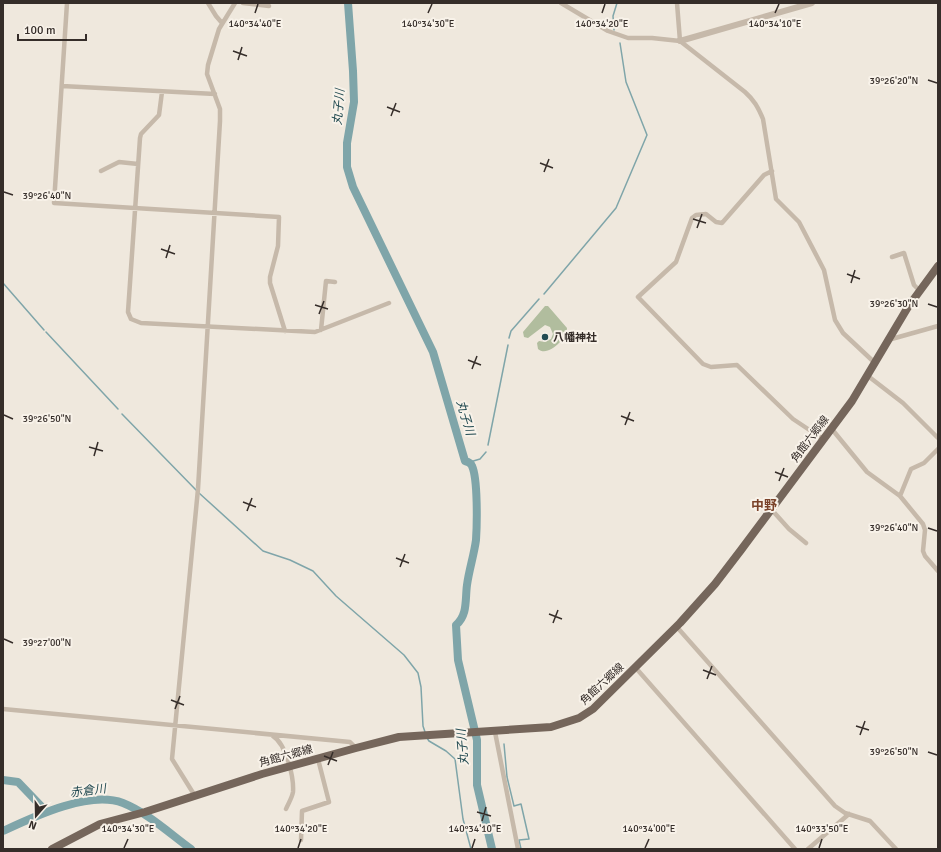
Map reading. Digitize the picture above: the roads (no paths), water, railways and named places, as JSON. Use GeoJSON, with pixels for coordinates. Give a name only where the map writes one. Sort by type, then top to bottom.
{"type":"FeatureCollection","features":[{"type":"Feature","properties":{"kind":"main road","name":"角館六郷線"},"geometry":{"type":"LineString","coordinates":[[52,849],[100,824],[145,812],[289,766],[399,737],[495,732],[551,727],[579,718],[600,703],[715,584],[852,401],[919,290],[938,266]]}},
{"type":"Feature","properties":{"kind":"street"},"geometry":{"type":"LineString","coordinates":[[67,3],[54,203],[279,217],[278,246],[270,277],[270,283],[285,331]]}},
{"type":"Feature","properties":{"kind":"street"},"geometry":{"type":"LineString","coordinates":[[208,3],[222,23]]}},
{"type":"Feature","properties":{"kind":"street"},"geometry":{"type":"LineString","coordinates":[[195,796],[172,760],[198,489],[220,121],[220,109],[207,74],[208,64],[216,36],[222,23],[235,3]]}},
{"type":"Feature","properties":{"kind":"street"},"geometry":{"type":"LineString","coordinates":[[242,3],[269,6]]}},
{"type":"Feature","properties":{"kind":"street"},"geometry":{"type":"LineString","coordinates":[[561,3],[608,31],[628,38],[652,38],[680,41],[812,3]]}},
{"type":"Feature","properties":{"kind":"street"},"geometry":{"type":"LineString","coordinates":[[677,3],[680,41],[755,101],[763,118],[776,200],[799,222],[824,270],[835,320],[843,333],[875,363]]}},
{"type":"Feature","properties":{"kind":"street"},"geometry":{"type":"LineString","coordinates":[[62,86],[215,94]]}},
{"type":"Feature","properties":{"kind":"street"},"geometry":{"type":"LineString","coordinates":[[162,92],[159,115],[141,134],[129,316],[136,322],[315,332],[389,303]]}},
{"type":"Feature","properties":{"kind":"street"},"geometry":{"type":"LineString","coordinates":[[101,171],[119,162],[138,164]]}},
{"type":"Feature","properties":{"kind":"street"},"geometry":{"type":"LineString","coordinates":[[772,171],[764,175],[722,223],[716,222],[706,214],[696,215],[692,218],[676,262],[638,297],[703,364],[711,367],[737,365],[793,419],[823,439]]}},
{"type":"Feature","properties":{"kind":"street"},"geometry":{"type":"LineString","coordinates":[[892,257],[904,253],[914,285],[919,290]]}},
{"type":"Feature","properties":{"kind":"street"},"geometry":{"type":"LineString","coordinates":[[321,330],[326,281],[335,282]]}},
{"type":"Feature","properties":{"kind":"street"},"geometry":{"type":"LineString","coordinates":[[888,340],[938,326]]}},
{"type":"Feature","properties":{"kind":"street"},"geometry":{"type":"LineString","coordinates":[[868,376],[903,403],[938,438]]}},
{"type":"Feature","properties":{"kind":"street"},"geometry":{"type":"LineString","coordinates":[[831,428],[867,472],[900,496],[923,524],[925,530],[923,550],[925,556],[938,571]]}},
{"type":"Feature","properties":{"kind":"street"},"geometry":{"type":"LineString","coordinates":[[900,496],[911,469],[924,463],[938,449]]}},
{"type":"Feature","properties":{"kind":"street"},"geometry":{"type":"LineString","coordinates":[[771,509],[789,529],[806,543]]}},
{"type":"Feature","properties":{"kind":"street"},"geometry":{"type":"LineString","coordinates":[[676,626],[835,806],[849,814],[870,821],[896,849]]}},
{"type":"Feature","properties":{"kind":"street"},"geometry":{"type":"LineString","coordinates":[[635,668],[795,849]]}},
{"type":"Feature","properties":{"kind":"street"},"geometry":{"type":"LineString","coordinates":[[3,709],[350,742],[356,748]]}},
{"type":"Feature","properties":{"kind":"street"},"geometry":{"type":"LineString","coordinates":[[495,732],[518,849]]}},
{"type":"Feature","properties":{"kind":"street"},"geometry":{"type":"LineString","coordinates":[[272,735],[280,742],[289,766],[293,793],[286,809]]}},
{"type":"Feature","properties":{"kind":"street"},"geometry":{"type":"LineString","coordinates":[[301,840],[302,811],[329,802],[318,759]]}},
{"type":"Feature","properties":{"kind":"street"},"geometry":{"type":"LineString","coordinates":[[808,849],[849,814]]}},
{"type":"Feature","properties":{"kind":"waterway","name":"丸子川"},"geometry":{"type":"LineString","coordinates":[[348,3],[354,102],[347,143],[347,167],[353,187],[433,352],[465,461],[471,464],[474,472],[477,502],[476,540],[466,590],[464,612],[460,621],[456,625],[458,660],[477,740],[477,785],[492,849]]}},
{"type":"Feature","properties":{"kind":"waterway"},"geometry":{"type":"LineString","coordinates":[[614,30],[613,16],[617,3]]}},
{"type":"Feature","properties":{"kind":"waterway"},"geometry":{"type":"LineString","coordinates":[[544,294],[616,208],[647,135],[626,82],[620,43]]}},
{"type":"Feature","properties":{"kind":"waterway"},"geometry":{"type":"LineString","coordinates":[[3,283],[44,330]]}},
{"type":"Feature","properties":{"kind":"waterway"},"geometry":{"type":"LineString","coordinates":[[509,338],[511,331],[539,299]]}},
{"type":"Feature","properties":{"kind":"waterway"},"geometry":{"type":"LineString","coordinates":[[46,332],[118,409]]}},
{"type":"Feature","properties":{"kind":"waterway"},"geometry":{"type":"LineString","coordinates":[[488,445],[508,345]]}},
{"type":"Feature","properties":{"kind":"waterway"},"geometry":{"type":"LineString","coordinates":[[122,414],[196,490]]}},
{"type":"Feature","properties":{"kind":"waterway"},"geometry":{"type":"LineString","coordinates":[[470,462],[480,459],[486,452]]}},
{"type":"Feature","properties":{"kind":"waterway"},"geometry":{"type":"LineString","coordinates":[[199,493],[263,551],[290,560],[313,571],[336,596],[404,655],[418,673],[421,687],[423,726],[425,732]]}},
{"type":"Feature","properties":{"kind":"waterway"},"geometry":{"type":"LineString","coordinates":[[427,738],[455,759],[463,819],[471,849]]}},
{"type":"Feature","properties":{"kind":"waterway"},"geometry":{"type":"LineString","coordinates":[[504,744],[507,777],[514,806],[521,804],[529,839],[519,840],[521,849]]}},
{"type":"Feature","properties":{"kind":"waterway"},"geometry":{"type":"LineString","coordinates":[[3,780],[18,782],[41,806]]}},
{"type":"Feature","properties":{"kind":"waterway","name":"赤倉川"},"geometry":{"type":"LineString","coordinates":[[3,831],[45,813],[78,802],[109,800],[123,803],[141,812],[191,849]]}},
{"type":"Feature","properties":{"kind":"place","name":"八幡神社"},"geometry":{"type":"Point","coordinates":[545,337]}},
{"type":"Feature","properties":{"kind":"district","name":"中野"},"geometry":{"type":"Point","coordinates":[764,506]}}]}
